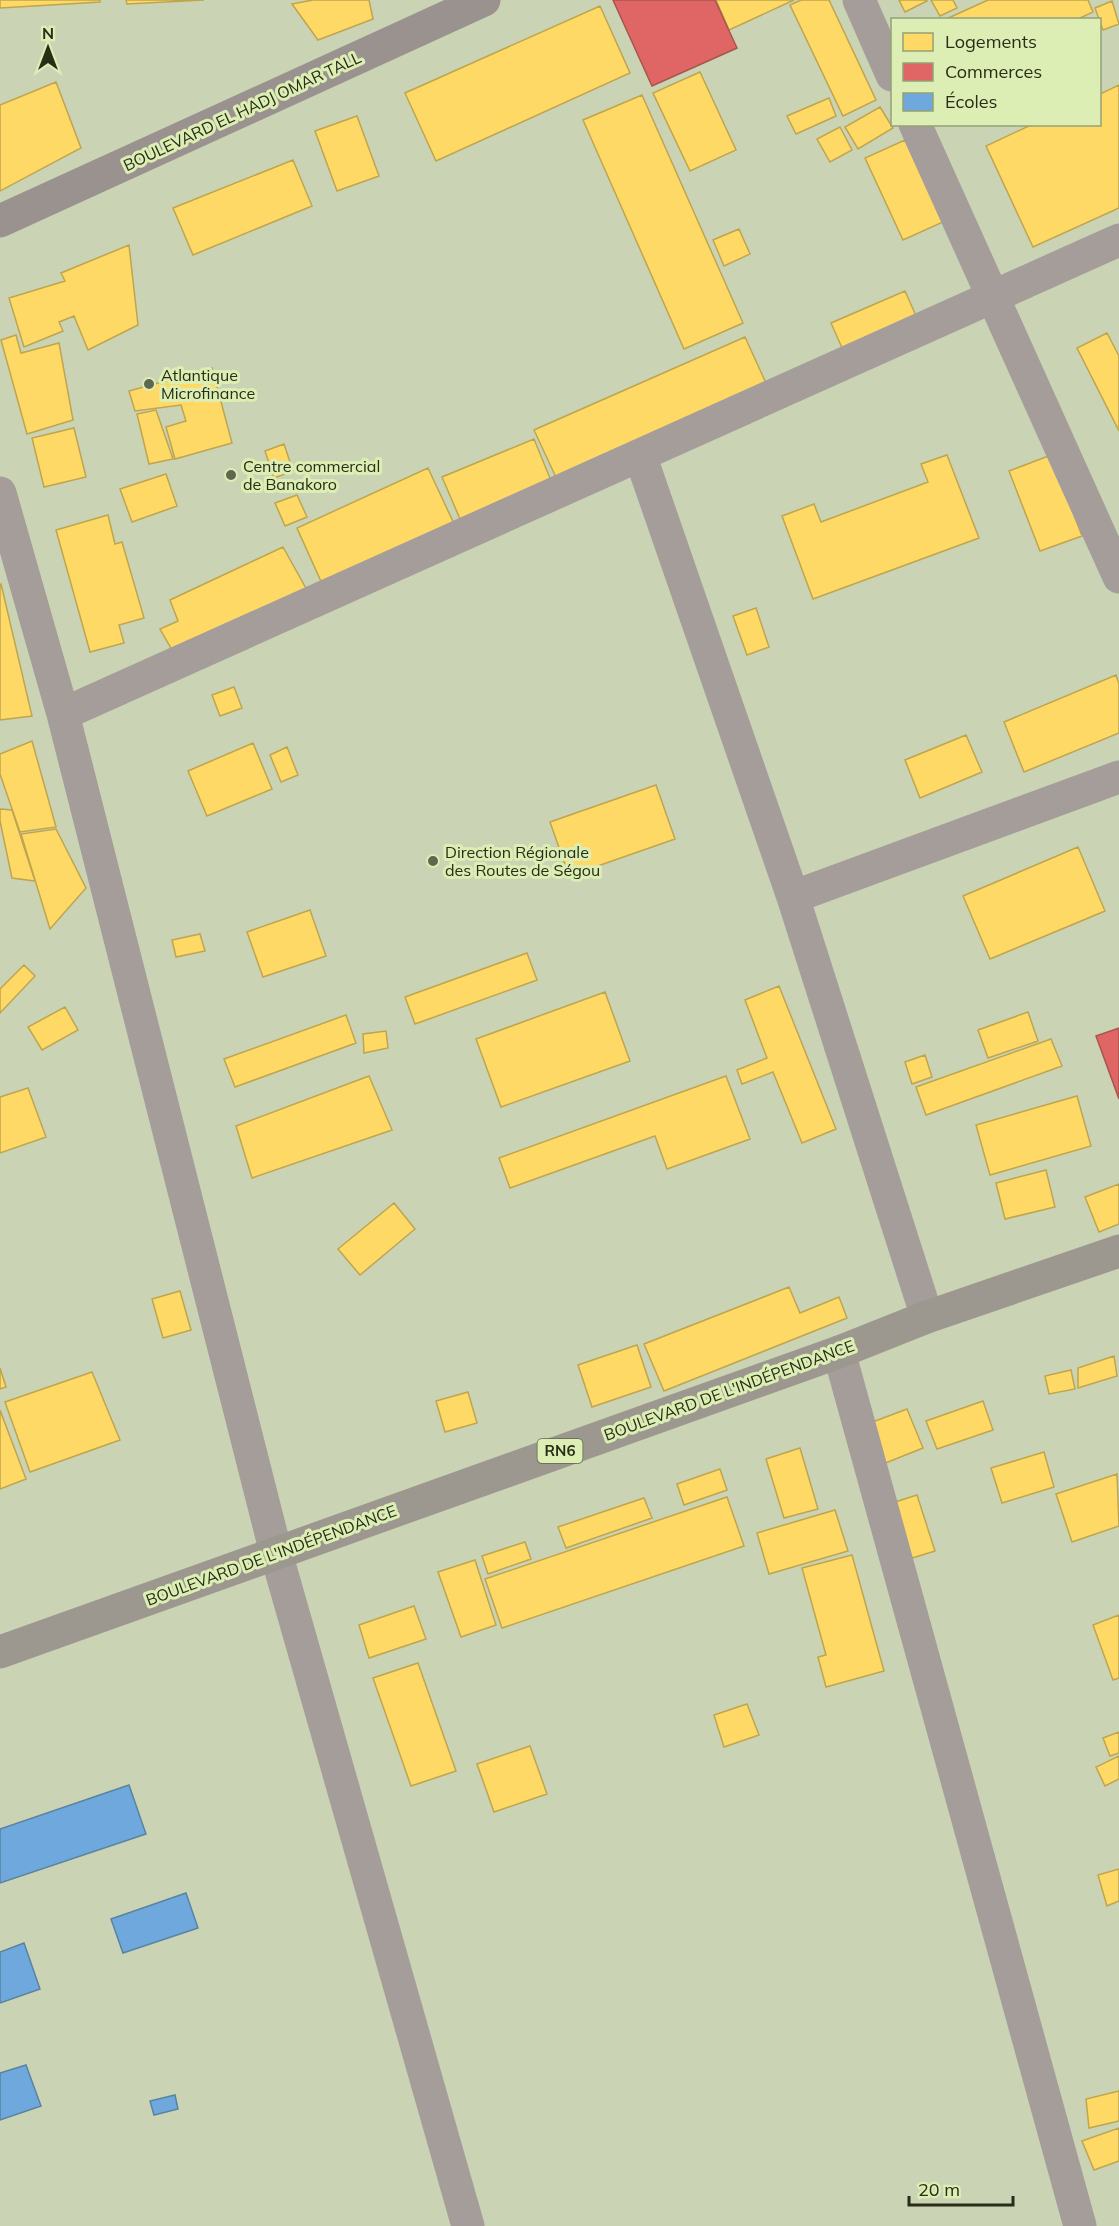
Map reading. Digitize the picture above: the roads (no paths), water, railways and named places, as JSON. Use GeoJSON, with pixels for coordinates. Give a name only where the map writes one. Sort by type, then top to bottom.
{"type":"FeatureCollection","features":[{"type":"Feature","properties":{"kind":"highway","name":"BOULEVARD DE L'INDÉPENDANCE"},"geometry":{"type":"LineString","coordinates":[[0,1652],[839,1352],[927,1317],[1119,1251]]}},
{"type":"Feature","properties":{"kind":"street","name":"BOULEVARD EL HADJ OMAR TALL"},"geometry":{"type":"LineString","coordinates":[[0,221],[484,0]]}},
{"type":"Feature","properties":{"kind":"street"},"geometry":{"type":"LineString","coordinates":[[859,0],[891,73]]}},
{"type":"Feature","properties":{"kind":"street"},"geometry":{"type":"LineString","coordinates":[[916,126],[1119,578]]}},
{"type":"Feature","properties":{"kind":"street"},"geometry":{"type":"LineString","coordinates":[[63,714],[1119,240]]}},
{"type":"Feature","properties":{"kind":"street"},"geometry":{"type":"LineString","coordinates":[[640,455],[792,897],[927,1317]]}},
{"type":"Feature","properties":{"kind":"street"},"geometry":{"type":"LineString","coordinates":[[0,493],[63,714],[276,1553],[468,2226]]}},
{"type":"Feature","properties":{"kind":"street"},"geometry":{"type":"LineString","coordinates":[[792,897],[1119,777]]}},
{"type":"Feature","properties":{"kind":"street"},"geometry":{"type":"LineString","coordinates":[[839,1352],[1080,2226]]}},
{"type":"Feature","properties":{"kind":"place","name":"Atlantique Microfinance"},"geometry":{"type":"Point","coordinates":[149,384]}},
{"type":"Feature","properties":{"kind":"place","name":"Centre commercial de Banakoro"},"geometry":{"type":"Point","coordinates":[231,475]}},
{"type":"Feature","properties":{"kind":"place","name":"Direction Régionale des Routes de Ségou"},"geometry":{"type":"Point","coordinates":[433,861]}}]}
